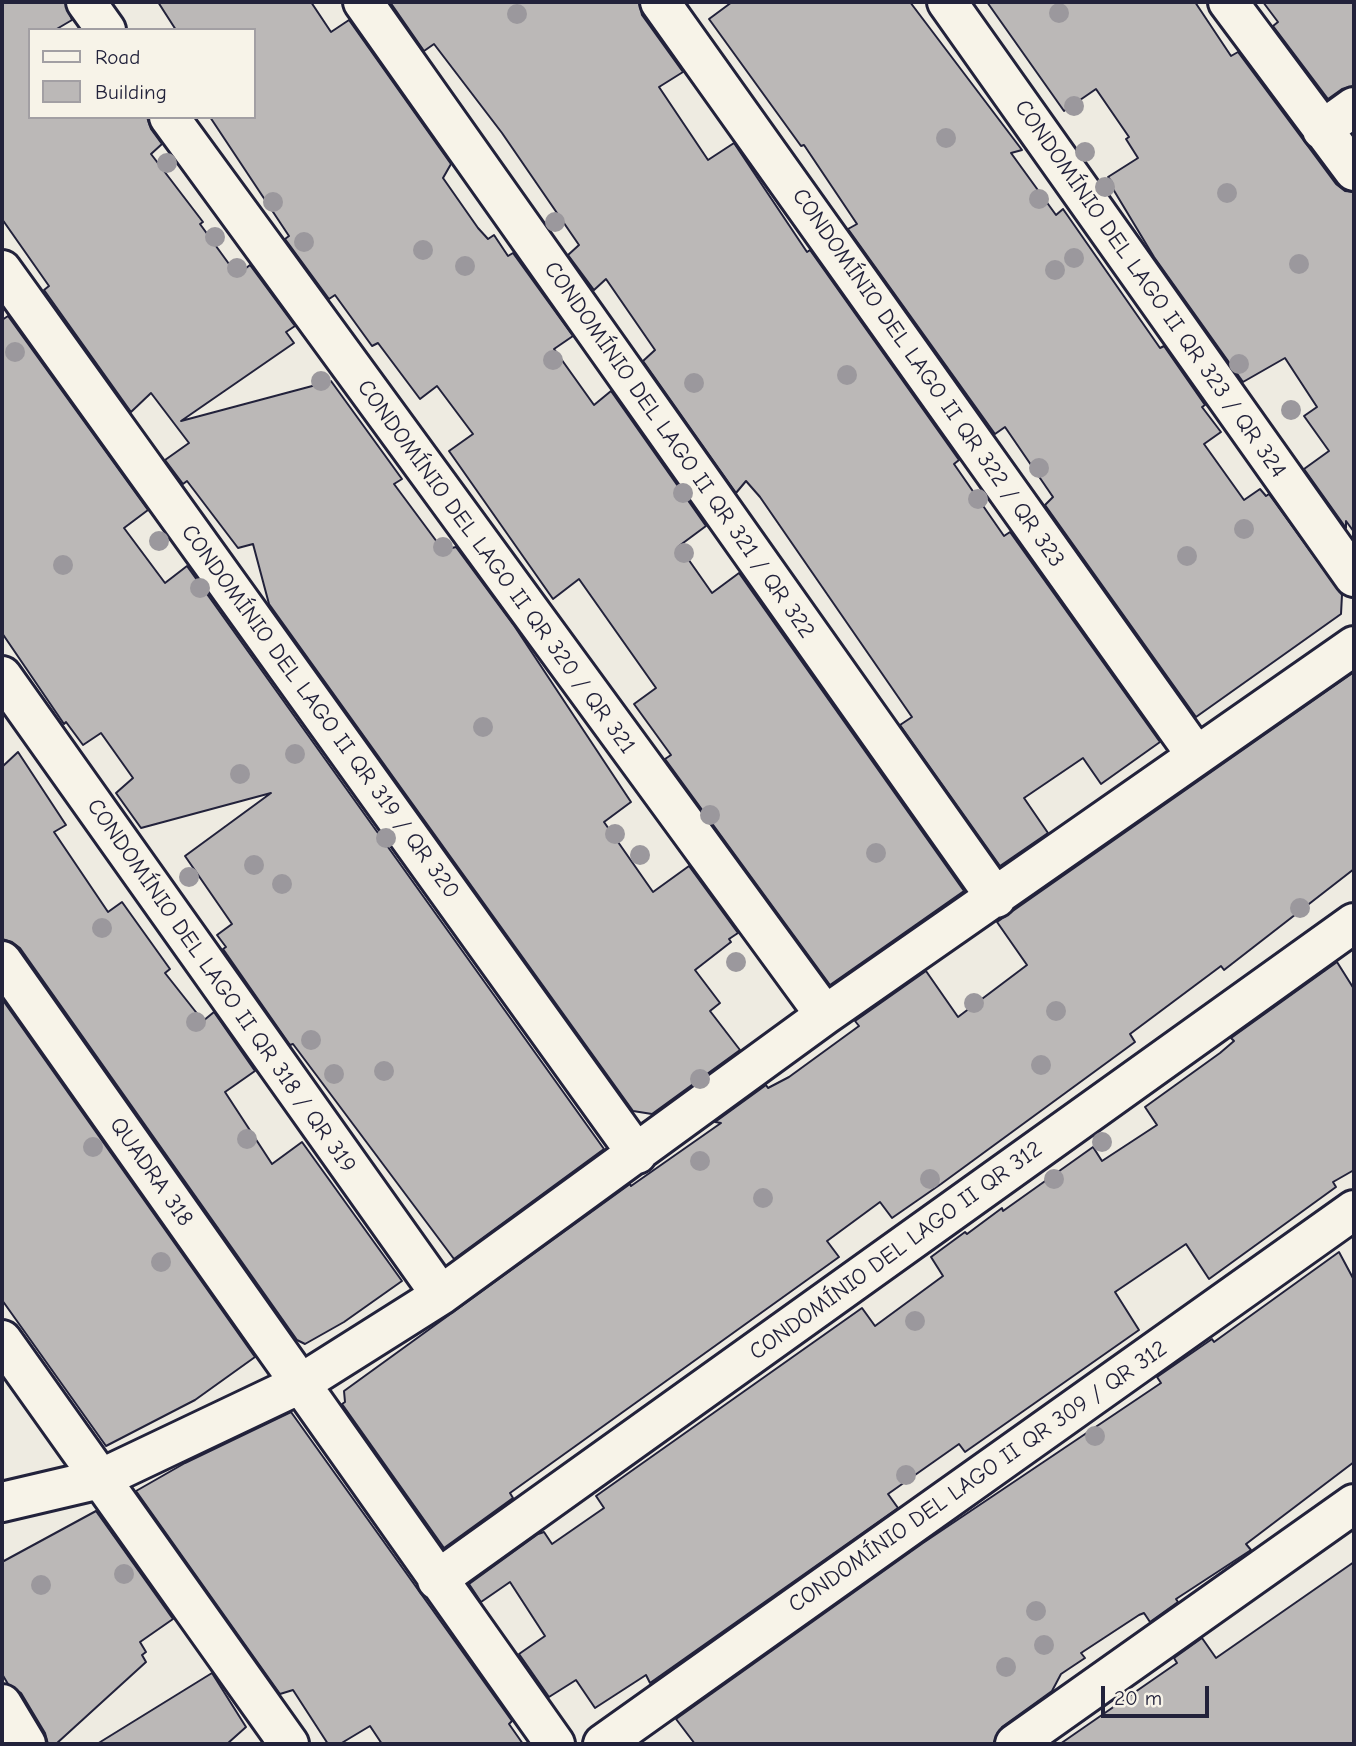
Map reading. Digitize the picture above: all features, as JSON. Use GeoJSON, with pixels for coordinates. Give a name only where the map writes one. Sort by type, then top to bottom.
{"type":"FeatureCollection","features":[{"type":"Feature","properties":{"kind":"street"},"geometry":{"type":"LineString","coordinates":[[86,2],[105,28]]}},
{"type":"Feature","properties":{"kind":"street","name":"CONDOMÍNIO DEL LAGO II QR 321 / QR 322"},"geometry":{"type":"LineString","coordinates":[[363,2],[996,898]]}},
{"type":"Feature","properties":{"kind":"street","name":"CONDOMÍNIO DEL LAGO II QR 322 / QR 323"},"geometry":{"type":"LineString","coordinates":[[660,2],[1196,755]]}},
{"type":"Feature","properties":{"kind":"street","name":"CONDOMÍNIO DEL LAGO II QR 323 / QR 324"},"geometry":{"type":"LineString","coordinates":[[947,2],[1354,577]]}},
{"type":"Feature","properties":{"kind":"street"},"geometry":{"type":"LineString","coordinates":[[1228,2],[1354,171]]}},
{"type":"Feature","properties":{"kind":"street"},"geometry":{"type":"LineString","coordinates":[[1322,130],[1354,107]]}},
{"type":"Feature","properties":{"kind":"street","name":"CONDOMÍNIO DEL LAGO II QR 320 / QR 321"},"geometry":{"type":"LineString","coordinates":[[170,119],[825,1015]]}},
{"type":"Feature","properties":{"kind":"street","name":"CONDOMÍNIO DEL LAGO II QR 319 / QR 320"},"geometry":{"type":"LineString","coordinates":[[2,270],[637,1154]]}},
{"type":"Feature","properties":{"kind":"street"},"geometry":{"type":"LineString","coordinates":[[2,1502],[100,1479],[300,1384],[441,1295],[825,1015],[1354,646]]}},
{"type":"Feature","properties":{"kind":"street","name":"CONDOMÍNIO DEL LAGO II QR 318 / QR 319"},"geometry":{"type":"LineString","coordinates":[[2,676],[441,1295]]}},
{"type":"Feature","properties":{"kind":"street","name":"CONDOMÍNIO DEL LAGO II QR 312"},"geometry":{"type":"LineString","coordinates":[[437,1580],[1354,923]]}},
{"type":"Feature","properties":{"kind":"street","name":"QUADRA 318"},"geometry":{"type":"LineString","coordinates":[[2,961],[555,1744]]}},
{"type":"Feature","properties":{"kind":"street","name":"CONDOMÍNIO DEL LAGO II QR 309 / QR 312"},"geometry":{"type":"LineString","coordinates":[[603,1744],[1354,1210]]}},
{"type":"Feature","properties":{"kind":"street"},"geometry":{"type":"LineString","coordinates":[[2,1340],[289,1744]]}},
{"type":"Feature","properties":{"kind":"street"},"geometry":{"type":"LineString","coordinates":[[1015,1744],[1354,1504]]}},
{"type":"Feature","properties":{"kind":"building"},"geometry":{"type":"Polygon","coordinates":[[[2,2],[65,2],[72,20],[58,28],[28,28],[28,119],[148,119],[162,144],[151,154],[203,222],[200,224],[237,275],[250,265],[295,326],[286,332],[294,343],[181,421],[331,381],[402,479],[394,484],[443,550],[456,547],[515,627],[631,802],[604,822],[653,892],[689,866],[738,933],[729,939],[731,942],[695,970],[720,1003],[710,1011],[740,1050],[652,1114],[633,1111],[269,604],[253,544],[238,548],[187,481],[183,484],[165,460],[189,443],[151,393],[131,412],[44,290],[49,286],[2,219],[2,2]]]}},
{"type":"Feature","properties":{"kind":"building"},"geometry":{"type":"Polygon","coordinates":[[[158,2],[311,2],[331,32],[349,20],[451,164],[443,178],[478,228],[488,239],[494,235],[508,256],[513,253],[573,336],[554,349],[594,405],[611,391],[706,526],[679,546],[712,593],[739,573],[964,891],[830,985],[665,759],[671,755],[634,704],[656,688],[579,579],[553,599],[449,451],[473,434],[437,386],[420,399],[378,343],[372,346],[335,295],[329,299],[285,239],[289,236],[211,119],[256,119],[256,28],[175,28],[158,2]]]}},
{"type":"Feature","properties":{"kind":"building"},"geometry":{"type":"Polygon","coordinates":[[[390,2],[639,2],[642,15],[683,72],[659,87],[708,160],[734,143],[807,252],[810,250],[959,460],[954,464],[1004,536],[1010,532],[1160,742],[1101,784],[1083,758],[1024,798],[1048,833],[1000,866],[900,725],[912,717],[760,497],[746,481],[736,493],[643,361],[655,350],[606,279],[594,290],[568,255],[579,245],[502,133],[434,44],[424,51],[390,2]]]}},
{"type":"Feature","properties":{"kind":"building"},"geometry":{"type":"Polygon","coordinates":[[[732,2],[910,2],[1022,150],[1011,153],[1056,215],[1063,209],[1160,348],[1164,346],[1205,405],[1202,407],[1221,432],[1204,444],[1244,500],[1260,489],[1266,496],[1269,494],[1342,595],[1341,614],[1196,717],[1045,505],[1053,497],[1005,427],[995,434],[848,229],[857,224],[804,145],[801,146],[709,19],[732,2]]]}},
{"type":"Feature","properties":{"kind":"building"},"geometry":{"type":"Polygon","coordinates":[[[987,2],[1195,2],[1231,56],[1238,52],[1336,184],[1345,191],[1354,192],[1354,532],[1346,521],[1346,528],[1304,469],[1329,451],[1304,416],[1317,407],[1285,358],[1243,382],[1154,257],[1110,184],[1112,182],[1108,177],[1138,158],[1126,139],[1129,137],[1096,89],[1064,111],[987,2]]]}},
{"type":"Feature","properties":{"kind":"building"},"geometry":{"type":"Polygon","coordinates":[[[1263,2],[1354,2],[1354,86],[1342,89],[1328,99],[1273,26],[1278,22],[1263,2]]]}},
{"type":"Feature","properties":{"kind":"building"},"geometry":{"type":"Polygon","coordinates":[[[8,316],[148,510],[124,528],[165,583],[187,566],[604,1149],[454,1259],[293,1044],[290,1045],[223,949],[226,947],[217,935],[232,924],[185,856],[271,793],[141,828],[116,793],[133,778],[101,733],[83,745],[66,722],[64,724],[2,633],[2,320],[8,316]]]}},
{"type":"Feature","properties":{"kind":"building"},"geometry":{"type":"Polygon","coordinates":[[[1354,672],[1354,869],[1224,970],[1221,966],[1130,1034],[1135,1042],[941,1184],[892,1218],[880,1202],[827,1241],[839,1257],[510,1493],[513,1498],[444,1548],[342,1404],[345,1402],[344,1391],[630,1184],[631,1186],[721,1123],[715,1122],[766,1085],[768,1088],[789,1077],[859,1026],[855,1021],[926,971],[958,1017],[1027,965],[997,922],[1354,672]]]}},
{"type":"Feature","properties":{"kind":"building"},"geometry":{"type":"Polygon","coordinates":[[[18,752],[66,825],[54,832],[108,912],[122,902],[170,969],[165,973],[203,1021],[214,1012],[255,1071],[225,1092],[272,1164],[302,1142],[402,1281],[344,1322],[305,1344],[297,1340],[20,948],[2,939],[2,767],[18,752]]]}},
{"type":"Feature","properties":{"kind":"building"},"geometry":{"type":"Polygon","coordinates":[[[1337,962],[1354,989],[1354,1170],[1333,1182],[1336,1187],[1209,1279],[1186,1244],[1115,1292],[1139,1330],[965,1452],[959,1444],[888,1494],[898,1508],[650,1683],[646,1675],[595,1708],[576,1680],[549,1697],[519,1654],[545,1636],[510,1582],[481,1602],[469,1584],[538,1534],[544,1532],[552,1544],[604,1508],[596,1496],[862,1308],[875,1326],[943,1276],[931,1257],[965,1232],[967,1234],[1002,1208],[1003,1211],[1093,1147],[1102,1161],[1157,1125],[1145,1107],[1220,1053],[1234,1041],[1231,1038],[1337,962]]]}},
{"type":"Feature","properties":{"kind":"building"},"geometry":{"type":"Polygon","coordinates":[[[2,999],[255,1357],[195,1400],[106,1446],[2,1300],[2,999]]]}},
{"type":"Feature","properties":{"kind":"building"},"geometry":{"type":"Polygon","coordinates":[[[1339,1252],[1354,1280],[1354,1462],[1246,1544],[1251,1550],[1176,1599],[1178,1602],[1150,1622],[1144,1613],[1139,1615],[1081,1653],[1085,1658],[1061,1674],[1052,1691],[1002,1727],[993,1744],[695,1744],[676,1719],[923,1543],[1161,1383],[1157,1377],[1212,1339],[1214,1342],[1339,1252]]]}},
{"type":"Feature","properties":{"kind":"building"},"geometry":{"type":"Polygon","coordinates":[[[291,1412],[512,1721],[509,1724],[523,1744],[382,1744],[370,1726],[340,1744],[328,1744],[293,1690],[280,1694],[136,1491],[185,1463],[291,1412]]]}},
{"type":"Feature","properties":{"kind":"building"},"geometry":{"type":"Polygon","coordinates":[[[96,1511],[173,1619],[140,1642],[146,1652],[142,1655],[146,1662],[56,1744],[48,1744],[45,1733],[21,1693],[8,1684],[2,1674],[2,1562],[96,1511]]]}},
{"type":"Feature","properties":{"kind":"building"},"geometry":{"type":"Polygon","coordinates":[[[1354,1562],[1354,1744],[1060,1744],[1177,1663],[1174,1658],[1202,1638],[1216,1658],[1354,1562]]]}},
{"type":"Feature","properties":{"kind":"building"},"geometry":{"type":"Polygon","coordinates":[[[212,1673],[246,1727],[227,1744],[97,1744],[212,1673]]]}}]}
